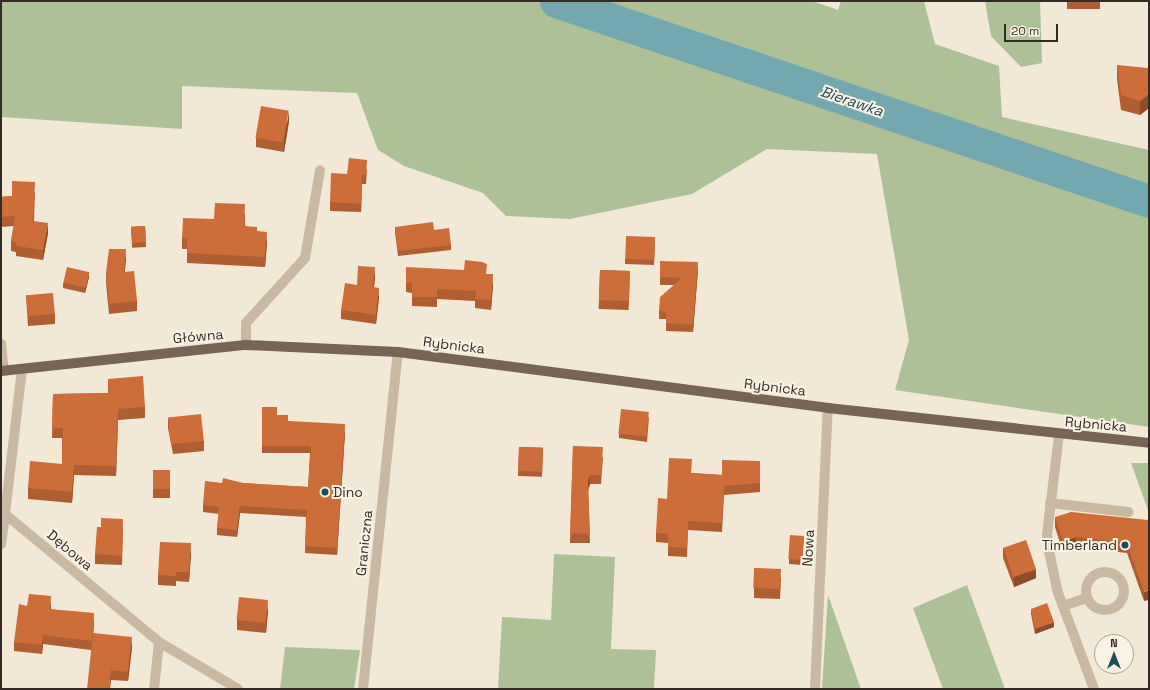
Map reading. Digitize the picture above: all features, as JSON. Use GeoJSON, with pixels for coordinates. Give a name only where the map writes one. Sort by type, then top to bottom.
{"type":"FeatureCollection","features":[{"type":"Feature","properties":{"kind":"main road","name":"Główna"},"geometry":{"type":"LineString","coordinates":[[3,371],[246,345],[398,352]]}},
{"type":"Feature","properties":{"kind":"main road","name":"Rybnicka"},"geometry":{"type":"LineString","coordinates":[[398,352],[828,408],[1059,436],[1149,443]]}},
{"type":"Feature","properties":{"kind":"street"},"geometry":{"type":"LineString","coordinates":[[246,345],[246,323],[305,258],[320,170]]}},
{"type":"Feature","properties":{"kind":"street"},"geometry":{"type":"LineString","coordinates":[[1,344],[3,371]]}},
{"type":"Feature","properties":{"kind":"street","name":"Graniczna"},"geometry":{"type":"LineString","coordinates":[[362,689],[398,352]]}},
{"type":"Feature","properties":{"kind":"street"},"geometry":{"type":"LineString","coordinates":[[1,544],[22,369]]}},
{"type":"Feature","properties":{"kind":"street","name":"Nowa"},"geometry":{"type":"LineString","coordinates":[[815,689],[828,408]]}},
{"type":"Feature","properties":{"kind":"street"},"geometry":{"type":"LineString","coordinates":[[1059,436],[1050,503],[1048,551],[1063,606],[1094,689]]}},
{"type":"Feature","properties":{"kind":"street"},"geometry":{"type":"LineString","coordinates":[[1050,503],[1128,512]]}},
{"type":"Feature","properties":{"kind":"street","name":"Dębowa"},"geometry":{"type":"LineString","coordinates":[[5,514],[159,642],[238,689]]}},
{"type":"Feature","properties":{"kind":"street"},"geometry":{"type":"LineString","coordinates":[[1063,606],[1086,598]]}},
{"type":"Feature","properties":{"kind":"street"},"geometry":{"type":"LineString","coordinates":[[154,689],[159,642]]}},
{"type":"Feature","properties":{"kind":"green space"},"geometry":{"type":"Polygon","coordinates":[[[1,1],[812,1],[838,10],[841,1],[924,1],[935,44],[999,66],[1002,117],[1149,150],[1149,427],[895,390],[909,340],[877,154],[767,149],[692,194],[570,219],[506,216],[483,193],[404,166],[378,150],[357,93],[182,86],[182,129],[1,117],[1,1]]]}},
{"type":"Feature","properties":{"kind":"green space"},"geometry":{"type":"Polygon","coordinates":[[[985,1],[1040,1],[1042,63],[1021,67],[991,36],[985,1]]]}},
{"type":"Feature","properties":{"kind":"green space"},"geometry":{"type":"Polygon","coordinates":[[[1131,463],[1149,463],[1149,513],[1131,463]]]}},
{"type":"Feature","properties":{"kind":"green space"},"geometry":{"type":"Polygon","coordinates":[[[554,554],[615,557],[611,649],[656,650],[654,689],[498,689],[502,617],[551,620],[554,554]]]}},
{"type":"Feature","properties":{"kind":"green space"},"geometry":{"type":"Polygon","coordinates":[[[967,585],[1005,689],[943,689],[913,608],[967,585]]]}},
{"type":"Feature","properties":{"kind":"green space"},"geometry":{"type":"Polygon","coordinates":[[[828,595],[861,689],[822,689],[828,595]]]}},
{"type":"Feature","properties":{"kind":"green space"},"geometry":{"type":"Polygon","coordinates":[[[285,647],[360,650],[354,689],[280,689],[285,647]]]}},
{"type":"Feature","properties":{"kind":"building"},"geometry":{"type":"Polygon","coordinates":[[[1117,65],[1148,68],[1149,94],[1140,101],[1121,95],[1117,65]]]}},
{"type":"Feature","properties":{"kind":"building"},"geometry":{"type":"Polygon","coordinates":[[[261,106],[289,111],[283,142],[255,138],[261,106]]]}},
{"type":"Feature","properties":{"kind":"building"},"geometry":{"type":"Polygon","coordinates":[[[349,158],[367,160],[366,175],[362,175],[361,204],[330,202],[331,173],[347,174],[349,158]]]}},
{"type":"Feature","properties":{"kind":"building"},"geometry":{"type":"Polygon","coordinates":[[[12,181],[35,182],[33,221],[48,223],[43,250],[16,246],[16,242],[11,241],[15,216],[1,217],[1,197],[12,196],[12,181]]]}},
{"type":"Feature","properties":{"kind":"building"},"geometry":{"type":"Polygon","coordinates":[[[215,203],[245,204],[244,226],[257,227],[257,231],[267,232],[265,257],[187,253],[187,239],[182,239],[183,218],[214,219],[215,203]]]}},
{"type":"Feature","properties":{"kind":"building"},"geometry":{"type":"Polygon","coordinates":[[[433,222],[434,230],[449,228],[451,245],[398,251],[395,227],[433,222]]]}},
{"type":"Feature","properties":{"kind":"building"},"geometry":{"type":"Polygon","coordinates":[[[145,226],[146,242],[132,243],[131,227],[145,226]]]}},
{"type":"Feature","properties":{"kind":"building"},"geometry":{"type":"Polygon","coordinates":[[[626,236],[655,237],[654,260],[625,259],[626,236]]]}},
{"type":"Feature","properties":{"kind":"building"},"geometry":{"type":"Polygon","coordinates":[[[109,249],[126,249],[124,272],[134,271],[137,301],[109,304],[106,273],[109,249]]]}},
{"type":"Feature","properties":{"kind":"building"},"geometry":{"type":"Polygon","coordinates":[[[465,260],[487,264],[486,274],[493,274],[491,300],[475,299],[476,291],[437,289],[437,297],[412,297],[412,283],[406,283],[406,267],[464,270],[465,260]]]}},
{"type":"Feature","properties":{"kind":"building"},"geometry":{"type":"Polygon","coordinates":[[[660,261],[698,262],[693,325],[666,323],[666,312],[659,311],[660,297],[682,278],[660,277],[660,261]]]}},
{"type":"Feature","properties":{"kind":"building"},"geometry":{"type":"Polygon","coordinates":[[[358,266],[375,267],[373,287],[379,288],[376,315],[341,310],[345,283],[357,285],[358,266]]]}},
{"type":"Feature","properties":{"kind":"building"},"geometry":{"type":"Polygon","coordinates":[[[67,267],[89,272],[86,288],[63,283],[67,267]]]}},
{"type":"Feature","properties":{"kind":"building"},"geometry":{"type":"Polygon","coordinates":[[[600,270],[630,271],[629,301],[599,300],[600,270]]]}},
{"type":"Feature","properties":{"kind":"building"},"geometry":{"type":"Polygon","coordinates":[[[53,293],[55,314],[28,316],[26,295],[53,293]]]}},
{"type":"Feature","properties":{"kind":"building"},"geometry":{"type":"Polygon","coordinates":[[[143,376],[145,407],[118,409],[116,466],[74,465],[72,492],[28,488],[30,461],[62,464],[63,428],[52,428],[53,394],[109,393],[108,379],[143,376]]]}},
{"type":"Feature","properties":{"kind":"building"},"geometry":{"type":"Polygon","coordinates":[[[262,407],[277,407],[277,415],[288,415],[288,421],[345,424],[337,548],[305,546],[307,510],[240,506],[237,530],[217,528],[219,507],[203,505],[205,481],[222,483],[223,478],[243,483],[308,487],[311,446],[262,446],[262,407]]]}},
{"type":"Feature","properties":{"kind":"building"},"geometry":{"type":"Polygon","coordinates":[[[621,409],[649,412],[646,437],[618,434],[621,409]]]}},
{"type":"Feature","properties":{"kind":"building"},"geometry":{"type":"Polygon","coordinates":[[[201,414],[204,441],[171,444],[168,417],[201,414]]]}},
{"type":"Feature","properties":{"kind":"building"},"geometry":{"type":"Polygon","coordinates":[[[573,446],[603,447],[601,475],[590,475],[588,481],[590,534],[570,533],[573,446]]]}},
{"type":"Feature","properties":{"kind":"building"},"geometry":{"type":"Polygon","coordinates":[[[519,447],[543,448],[542,472],[518,471],[519,447]]]}},
{"type":"Feature","properties":{"kind":"building"},"geometry":{"type":"Polygon","coordinates":[[[669,458],[692,459],[691,473],[722,475],[722,460],[760,461],[760,483],[724,486],[722,523],[688,521],[687,548],[668,547],[668,534],[656,533],[658,498],[667,499],[669,458]]]}},
{"type":"Feature","properties":{"kind":"building"},"geometry":{"type":"Polygon","coordinates":[[[153,470],[170,470],[170,489],[153,489],[153,470]]]}},
{"type":"Feature","properties":{"kind":"building"},"geometry":{"type":"Polygon","coordinates":[[[1071,512],[1148,520],[1149,590],[1144,592],[1127,543],[1076,537],[1063,542],[1055,517],[1071,512]]]}},
{"type":"Feature","properties":{"kind":"building"},"geometry":{"type":"Polygon","coordinates":[[[101,518],[123,519],[122,556],[95,554],[97,527],[101,527],[101,518]]]}},
{"type":"Feature","properties":{"kind":"building"},"geometry":{"type":"Polygon","coordinates":[[[790,535],[804,536],[802,560],[788,559],[790,535]]]}},
{"type":"Feature","properties":{"kind":"building"},"geometry":{"type":"Polygon","coordinates":[[[1026,540],[1036,569],[1013,577],[1003,548],[1026,540]]]}},
{"type":"Feature","properties":{"kind":"building"},"geometry":{"type":"Polygon","coordinates":[[[160,542],[191,543],[189,572],[176,572],[176,576],[158,575],[160,542]]]}},
{"type":"Feature","properties":{"kind":"building"},"geometry":{"type":"Polygon","coordinates":[[[754,568],[781,569],[780,589],[753,588],[754,568]]]}},
{"type":"Feature","properties":{"kind":"building"},"geometry":{"type":"Polygon","coordinates":[[[29,594],[51,596],[50,609],[94,613],[92,641],[43,635],[42,645],[14,642],[19,604],[27,606],[29,594]]]}},
{"type":"Feature","properties":{"kind":"building"},"geometry":{"type":"Polygon","coordinates":[[[239,597],[268,600],[265,623],[237,620],[239,597]]]}},
{"type":"Feature","properties":{"kind":"building"},"geometry":{"type":"Polygon","coordinates":[[[1047,603],[1054,622],[1035,629],[1031,609],[1047,603]]]}},
{"type":"Feature","properties":{"kind":"building"},"geometry":{"type":"Polygon","coordinates":[[[93,633],[132,637],[128,672],[111,670],[109,689],[87,689],[93,633]]]}},
{"type":"Feature","properties":{"kind":"waterway","name":"Bierawka"},"geometry":{"type":"LineString","coordinates":[[556,1],[1149,201]]}},
{"type":"Feature","properties":{"kind":"place","name":"Dino"},"geometry":{"type":"Point","coordinates":[325,492]}},
{"type":"Feature","properties":{"kind":"place","name":"Timberland"},"geometry":{"type":"Point","coordinates":[1125,545]}}]}
